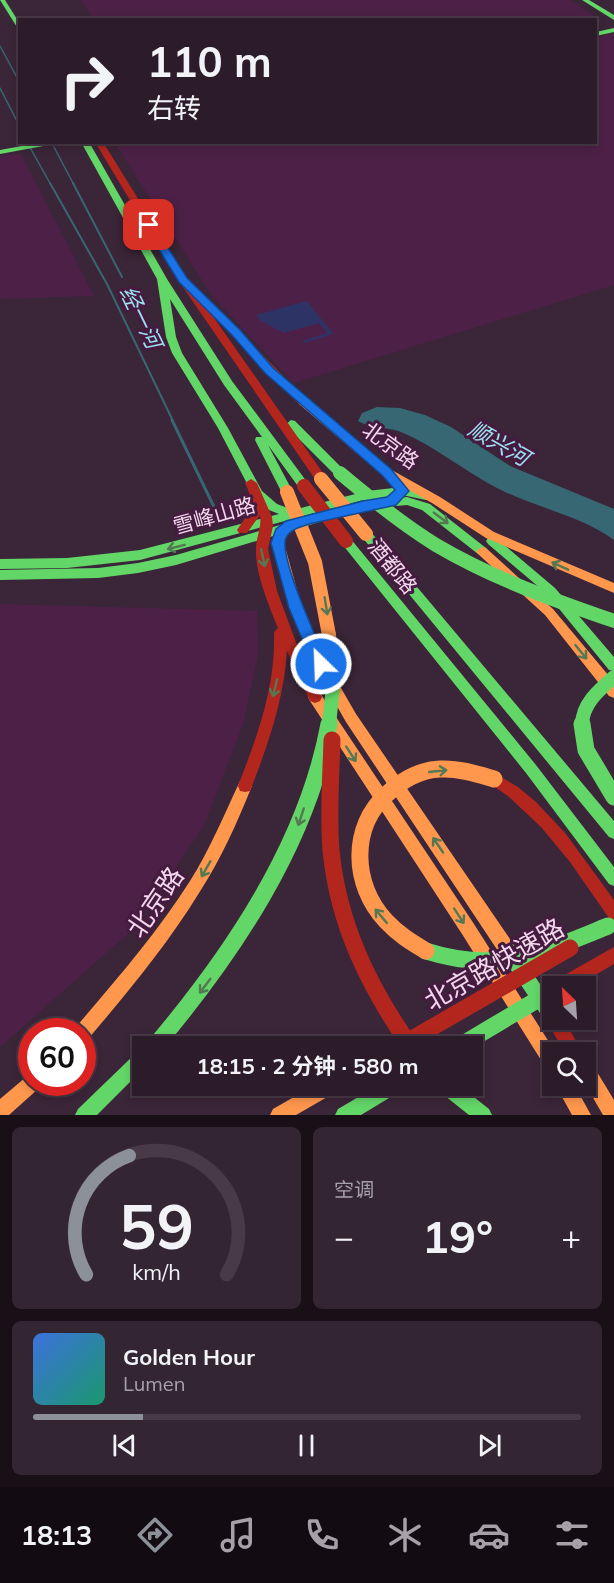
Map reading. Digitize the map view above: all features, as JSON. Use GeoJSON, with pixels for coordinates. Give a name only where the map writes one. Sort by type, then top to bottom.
{"type":"FeatureCollection","features":[{"type":"Feature","properties":{"kind":"main road"},"geometry":{"type":"LineString","coordinates":[[2,0],[18,27]]}},
{"type":"Feature","properties":{"kind":"main road"},"geometry":{"type":"LineString","coordinates":[[13,0],[24,18]]}},
{"type":"Feature","properties":{"kind":"main road"},"geometry":{"type":"LineString","coordinates":[[585,0],[614,18]]}},
{"type":"Feature","properties":{"kind":"main road"},"geometry":{"type":"LineString","coordinates":[[592,0],[614,14]]}},
{"type":"Feature","properties":{"kind":"main road"},"geometry":{"type":"LineString","coordinates":[[597,34],[614,30]]}},
{"type":"Feature","properties":{"kind":"main road"},"geometry":{"type":"LineString","coordinates":[[0,152],[52,144]]}},
{"type":"Feature","properties":{"kind":"main road","name":"酒都路"},"geometry":{"type":"LineString","coordinates":[[86,144],[162,279],[228,383],[346,542],[531,769],[614,879]]}},
{"type":"Feature","properties":{"kind":"main road","name":"酒都路"},"geometry":{"type":"LineString","coordinates":[[100,144],[183,280],[321,479],[614,832]]}},
{"type":"Feature","properties":{"kind":"main road"},"geometry":{"type":"LineString","coordinates":[[162,279],[171,336],[177,353],[223,428],[251,483],[265,527],[262,554],[277,609],[286,636],[318,703],[468,929],[542,1046]]}},
{"type":"Feature","properties":{"kind":"main road","name":"北京路"},"geometry":{"type":"LineString","coordinates":[[183,280],[236,333],[269,371],[386,472],[436,500],[490,535],[614,588]]}},
{"type":"Feature","properties":{"kind":"main road"},"geometry":{"type":"LineString","coordinates":[[228,383],[301,518],[315,556],[326,601],[330,639],[333,867],[346,924],[364,974],[382,1006],[403,1036]]}},
{"type":"Feature","properties":{"kind":"main road"},"geometry":{"type":"LineString","coordinates":[[255,386],[340,473],[382,510],[450,555],[508,585],[614,621]]}},
{"type":"Feature","properties":{"kind":"main road"},"geometry":{"type":"LineString","coordinates":[[386,472],[402,491],[391,501]]}},
{"type":"Feature","properties":{"kind":"main road"},"geometry":{"type":"LineString","coordinates":[[251,483],[265,502],[291,519]]}},
{"type":"Feature","properties":{"kind":"main road"},"geometry":{"type":"LineString","coordinates":[[244,535],[258,507],[251,483]]}},
{"type":"Feature","properties":{"kind":"main road","name":"雪峰山路"},"geometry":{"type":"LineString","coordinates":[[0,575],[98,573],[138,568],[367,495],[402,491],[416,492],[436,500]]}},
{"type":"Feature","properties":{"kind":"main road"},"geometry":{"type":"LineString","coordinates":[[542,1001],[351,718],[321,664],[296,608],[278,543],[280,533],[291,519],[391,501],[406,501],[426,507],[498,563],[549,612],[614,692]]}},
{"type":"Feature","properties":{"kind":"main road"},"geometry":{"type":"LineString","coordinates":[[464,518],[551,591],[614,666]]}},
{"type":"Feature","properties":{"kind":"main road","name":"雪峰山路"},"geometry":{"type":"LineString","coordinates":[[0,564],[110,560],[244,535]]}},
{"type":"Feature","properties":{"kind":"main road","name":"北京路"},"geometry":{"type":"LineString","coordinates":[[95,1018],[152,951],[207,868],[250,778],[264,735],[283,647],[277,609]]}},
{"type":"Feature","properties":{"kind":"main road"},"geometry":{"type":"LineString","coordinates":[[614,676],[598,687],[589,699],[584,715],[583,744],[594,769],[614,797]]}},
{"type":"Feature","properties":{"kind":"main road"},"geometry":{"type":"LineString","coordinates":[[164,1036],[187,1011],[227,957],[263,900],[297,831],[321,757],[332,701]]}},
{"type":"Feature","properties":{"kind":"main road"},"geometry":{"type":"LineString","coordinates":[[440,769],[464,771],[494,779],[514,789],[536,809],[612,920],[523,957],[492,964],[431,953],[401,938],[378,914],[364,891],[358,867],[359,842],[366,819],[379,800],[397,784],[420,773],[440,769]]}},
{"type":"Feature","properties":{"kind":"main road","name":"北京路快速路"},"geometry":{"type":"LineString","coordinates":[[417,1036],[612,920]]}},
{"type":"Feature","properties":{"kind":"main road"},"geometry":{"type":"LineString","coordinates":[[579,976],[614,955]]}},
{"type":"Feature","properties":{"kind":"main road"},"geometry":{"type":"LineString","coordinates":[[477,1036],[542,998]]}},
{"type":"Feature","properties":{"kind":"main road"},"geometry":{"type":"LineString","coordinates":[[84,1115],[132,1069]]}},
{"type":"Feature","properties":{"kind":"main road"},"geometry":{"type":"LineString","coordinates":[[596,1086],[613,1115]]}},
{"type":"Feature","properties":{"kind":"main road"},"geometry":{"type":"LineString","coordinates":[[0,1111],[18,1095]]}},
{"type":"Feature","properties":{"kind":"main road"},"geometry":{"type":"LineString","coordinates":[[279,1115],[312,1096]]}},
{"type":"Feature","properties":{"kind":"main road"},"geometry":{"type":"LineString","coordinates":[[344,1115],[376,1096]]}},
{"type":"Feature","properties":{"kind":"main road"},"geometry":{"type":"LineString","coordinates":[[459,1096],[483,1115]]}},
{"type":"Feature","properties":{"kind":"main road"},"geometry":{"type":"LineString","coordinates":[[572,1096],[582,1115]]}},
{"type":"Feature","properties":{"kind":"shaded area"},"geometry":{"type":"Polygon","coordinates":[[[81,0],[571,0],[596,18],[94,18],[81,0]]]}},
{"type":"Feature","properties":{"kind":"shaded area"},"geometry":{"type":"Polygon","coordinates":[[[614,33],[614,285],[294,383],[212,296],[116,144],[597,144],[597,38],[614,33]]]}},
{"type":"Feature","properties":{"kind":"shaded area"},"geometry":{"type":"Polygon","coordinates":[[[21,154],[94,296],[0,299],[0,156],[21,154]]]}},
{"type":"Feature","properties":{"kind":"shaded area"},"geometry":{"type":"Polygon","coordinates":[[[307,301],[333,334],[304,343],[302,341],[327,333],[319,323],[284,333],[261,321],[256,315],[307,301]]]}},
{"type":"Feature","properties":{"kind":"shaded area"},"geometry":{"type":"Polygon","coordinates":[[[377,407],[400,408],[425,415],[451,427],[510,466],[614,509],[614,540],[571,517],[497,488],[414,438],[396,430],[370,426],[358,421],[362,413],[377,407]]]}},
{"type":"Feature","properties":{"kind":"shaded area"},"geometry":{"type":"Polygon","coordinates":[[[0,604],[257,611],[258,655],[243,724],[204,826],[132,930],[33,1018],[18,1018],[18,1031],[0,1047],[0,604]]]}},
{"type":"Feature","properties":{"kind":"waterway","name":"经一河"},"geometry":{"type":"LineString","coordinates":[[0,46],[18,79]]}},
{"type":"Feature","properties":{"kind":"waterway","name":"经一河"},"geometry":{"type":"LineString","coordinates":[[0,88],[18,123]]}},
{"type":"Feature","properties":{"kind":"waterway","name":"经一河"},"geometry":{"type":"LineString","coordinates":[[28,144],[51,185]]}},
{"type":"Feature","properties":{"kind":"waterway","name":"经一河"},"geometry":{"type":"LineString","coordinates":[[54,147],[74,185]]}},
{"type":"Feature","properties":{"kind":"waterway","name":"经一河"},"geometry":{"type":"LineString","coordinates":[[50,183],[107,284],[173,421]]}},
{"type":"Feature","properties":{"kind":"waterway","name":"经一河"},"geometry":{"type":"LineString","coordinates":[[73,183],[122,277]]}},
{"type":"Feature","properties":{"kind":"waterway","name":"经一河"},"geometry":{"type":"LineString","coordinates":[[172,420],[216,511]]}},
{"type":"Feature","properties":{"kind":"traffic: fast"},"geometry":{"type":"LineString","coordinates":[[2,0],[18,27]]}},
{"type":"Feature","properties":{"kind":"traffic: fast"},"geometry":{"type":"LineString","coordinates":[[585,0],[614,18]]}},
{"type":"Feature","properties":{"kind":"traffic: fast"},"geometry":{"type":"LineString","coordinates":[[597,34],[614,30]]}},
{"type":"Feature","properties":{"kind":"traffic: fast"},"geometry":{"type":"LineString","coordinates":[[0,152],[49,144]]}},
{"type":"Feature","properties":{"kind":"traffic: fast"},"geometry":{"type":"LineString","coordinates":[[86,144],[162,279],[171,337],[177,353],[223,428],[258,494],[273,507],[291,514]]}},
{"type":"Feature","properties":{"kind":"traffic: fast"},"geometry":{"type":"LineString","coordinates":[[162,279],[228,383],[304,486]]}},
{"type":"Feature","properties":{"kind":"traffic: fast"},"geometry":{"type":"LineString","coordinates":[[291,424],[340,473]]}},
{"type":"Feature","properties":{"kind":"traffic: fast"},"geometry":{"type":"LineString","coordinates":[[260,440],[287,492]]}},
{"type":"Feature","properties":{"kind":"traffic: fast"},"geometry":{"type":"LineString","coordinates":[[340,473],[404,524],[469,563],[537,594],[614,621]]}},
{"type":"Feature","properties":{"kind":"traffic: fast"},"geometry":{"type":"LineString","coordinates":[[0,564],[67,563],[140,555],[367,495],[402,491],[426,496]]}},
{"type":"Feature","properties":{"kind":"traffic: fast"},"geometry":{"type":"LineString","coordinates":[[0,575],[98,573],[138,568],[176,560],[363,505],[407,501],[426,507],[482,551]]}},
{"type":"Feature","properties":{"kind":"traffic: fast"},"geometry":{"type":"LineString","coordinates":[[366,534],[614,832]]}},
{"type":"Feature","properties":{"kind":"traffic: fast"},"geometry":{"type":"LineString","coordinates":[[346,541],[531,769],[614,879]]}},
{"type":"Feature","properties":{"kind":"traffic: fast"},"geometry":{"type":"LineString","coordinates":[[492,541],[551,591],[614,666]]}},
{"type":"Feature","properties":{"kind":"traffic: fast"},"geometry":{"type":"LineString","coordinates":[[163,1036],[222,961],[242,931],[292,834],[315,777],[328,728],[333,686],[329,635]]}},
{"type":"Feature","properties":{"kind":"traffic: fast"},"geometry":{"type":"LineString","coordinates":[[614,677],[597,691],[587,705],[582,720],[582,735],[586,750],[593,766],[614,797]]}},
{"type":"Feature","properties":{"kind":"traffic: fast"},"geometry":{"type":"LineString","coordinates":[[426,951],[451,959],[497,962],[541,952],[608,926]]}},
{"type":"Feature","properties":{"kind":"traffic: fast"},"geometry":{"type":"LineString","coordinates":[[506,948],[542,1001]]}},
{"type":"Feature","properties":{"kind":"traffic: fast"},"geometry":{"type":"LineString","coordinates":[[476,1036],[542,997]]}},
{"type":"Feature","properties":{"kind":"traffic: fast"},"geometry":{"type":"LineString","coordinates":[[84,1115],[132,1069]]}},
{"type":"Feature","properties":{"kind":"traffic: fast"},"geometry":{"type":"LineString","coordinates":[[344,1115],[376,1096]]}},
{"type":"Feature","properties":{"kind":"traffic: fast"},"geometry":{"type":"LineString","coordinates":[[459,1096],[483,1115]]}},
{"type":"Feature","properties":{"kind":"traffic: slow"},"geometry":{"type":"LineString","coordinates":[[303,402],[386,472],[436,500],[490,535],[614,588]]}},
{"type":"Feature","properties":{"kind":"traffic: slow"},"geometry":{"type":"LineString","coordinates":[[321,479],[366,534]]}},
{"type":"Feature","properties":{"kind":"traffic: slow"},"geometry":{"type":"LineString","coordinates":[[287,492],[303,527],[315,562],[324,598],[329,635]]}},
{"type":"Feature","properties":{"kind":"traffic: slow"},"geometry":{"type":"LineString","coordinates":[[291,525],[280,533],[278,543],[296,608],[320,664],[351,718],[506,948]]}},
{"type":"Feature","properties":{"kind":"traffic: slow"},"geometry":{"type":"LineString","coordinates":[[482,551],[549,612],[614,692]]}},
{"type":"Feature","properties":{"kind":"traffic: slow"},"geometry":{"type":"LineString","coordinates":[[315,697],[468,929],[542,1046]]}},
{"type":"Feature","properties":{"kind":"traffic: slow"},"geometry":{"type":"LineString","coordinates":[[426,951],[403,938],[384,919],[370,898],[361,874],[359,849],[364,826],[376,804],[397,785],[417,774],[447,769],[494,779]]}},
{"type":"Feature","properties":{"kind":"traffic: slow"},"geometry":{"type":"LineString","coordinates":[[95,1018],[131,975],[195,887],[230,822],[245,786]]}},
{"type":"Feature","properties":{"kind":"traffic: slow"},"geometry":{"type":"LineString","coordinates":[[596,1086],[613,1115]]}},
{"type":"Feature","properties":{"kind":"traffic: slow"},"geometry":{"type":"LineString","coordinates":[[0,1111],[18,1095]]}},
{"type":"Feature","properties":{"kind":"traffic: slow"},"geometry":{"type":"LineString","coordinates":[[279,1115],[312,1096]]}},
{"type":"Feature","properties":{"kind":"traffic: slow"},"geometry":{"type":"LineString","coordinates":[[571,1096],[582,1115]]}},
{"type":"Feature","properties":{"kind":"traffic: jam"},"geometry":{"type":"LineString","coordinates":[[100,144],[183,280],[303,402]]}},
{"type":"Feature","properties":{"kind":"traffic: jam"},"geometry":{"type":"LineString","coordinates":[[183,280],[321,479]]}},
{"type":"Feature","properties":{"kind":"traffic: jam"},"geometry":{"type":"LineString","coordinates":[[251,483],[266,517],[267,526],[262,549],[271,591],[291,645],[315,697]]}},
{"type":"Feature","properties":{"kind":"traffic: jam"},"geometry":{"type":"LineString","coordinates":[[304,486],[346,541]]}},
{"type":"Feature","properties":{"kind":"traffic: jam"},"geometry":{"type":"LineString","coordinates":[[243,530],[254,515],[257,507],[256,497]]}},
{"type":"Feature","properties":{"kind":"traffic: jam"},"geometry":{"type":"LineString","coordinates":[[245,786],[265,730],[276,689],[281,650],[280,632]]}},
{"type":"Feature","properties":{"kind":"traffic: jam"},"geometry":{"type":"LineString","coordinates":[[332,740],[330,836],[334,877],[340,904],[368,978],[403,1036]]}},
{"type":"Feature","properties":{"kind":"traffic: jam"},"geometry":{"type":"LineString","coordinates":[[494,779],[531,806],[546,822],[575,857],[614,913]]}},
{"type":"Feature","properties":{"kind":"traffic: jam"},"geometry":{"type":"LineString","coordinates":[[417,1036],[570,948]]}},
{"type":"Feature","properties":{"kind":"traffic: jam"},"geometry":{"type":"LineString","coordinates":[[579,976],[614,955]]}},
{"type":"Feature","properties":{"kind":"traffic: jam"},"geometry":{"type":"LineString","coordinates":[[560,1030],[568,1042]]}},
{"type":"Feature","properties":{"kind":"route"},"geometry":{"type":"LineString","coordinates":[[149,225],[183,280],[236,333],[269,371],[386,472],[402,491],[391,501],[308,519],[291,525],[280,533],[278,543],[287,580],[296,608],[321,664]]}},
{"type":"Feature","properties":{"kind":"water label","name":"顺兴河"},"geometry":{"type":"Point","coordinates":[499,443]}}]}
